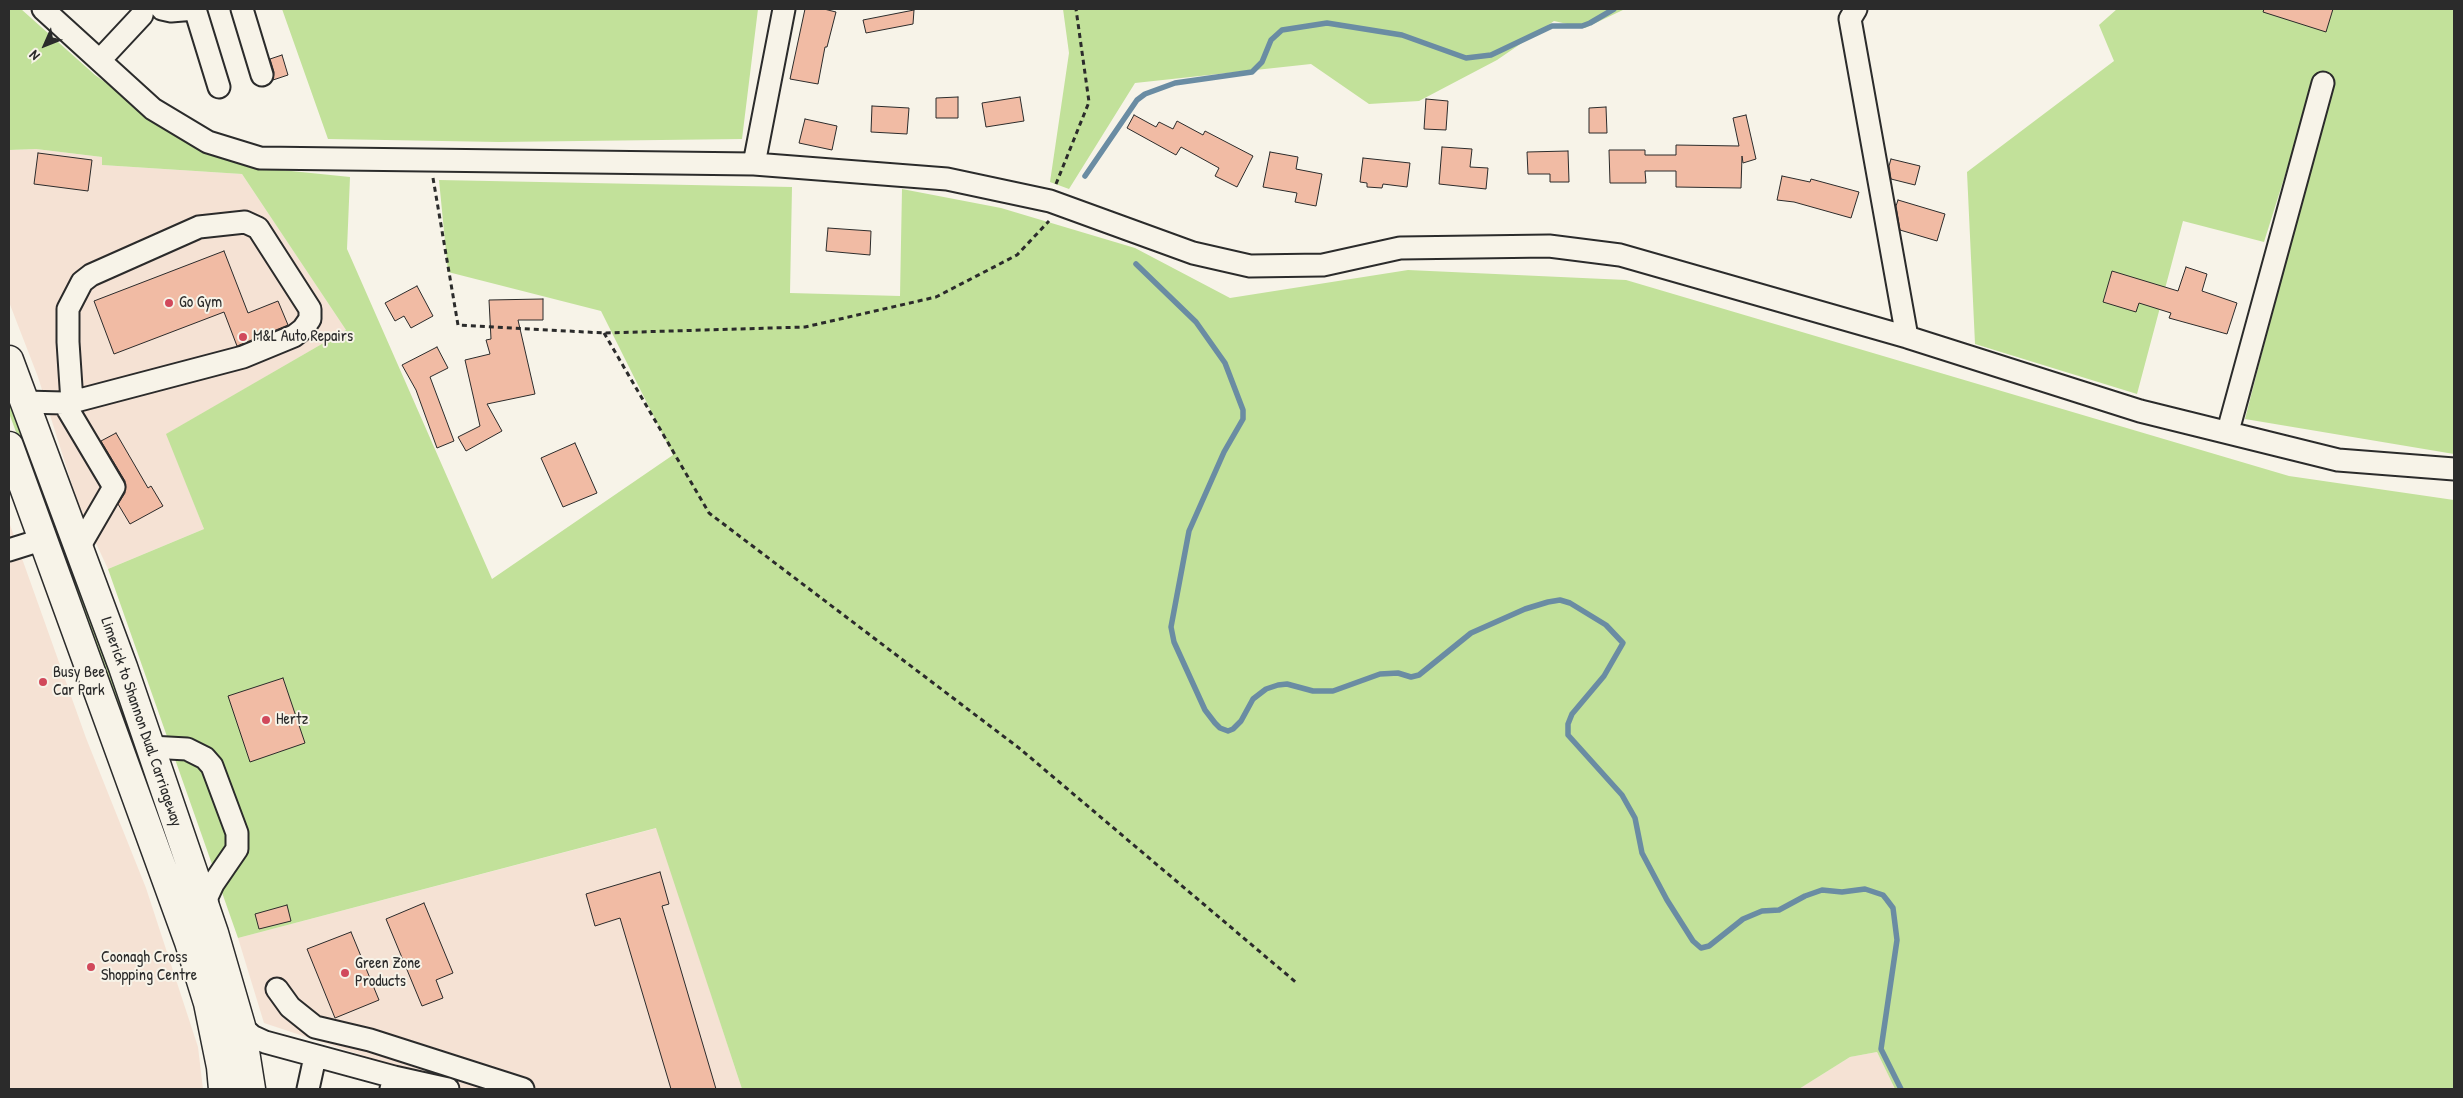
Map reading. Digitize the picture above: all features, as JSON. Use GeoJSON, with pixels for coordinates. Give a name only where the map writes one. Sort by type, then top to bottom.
{"type":"FeatureCollection","features":[{"type":"Feature","properties":{"kind":"main road","name":"Limerick to Shannon Dual Carriageway"},"geometry":{"type":"LineString","coordinates":[[9,360],[150,747],[207,911],[242,1026],[251,1089]]}},
{"type":"Feature","properties":{"kind":"main road","name":"Limerick to Shannon Dual Carriageway"},"geometry":{"type":"LineString","coordinates":[[9,446],[189,942],[208,1003],[221,1067],[223,1089]]}},
{"type":"Feature","properties":{"kind":"street"},"geometry":{"type":"LineString","coordinates":[[43,9],[153,109],[208,142],[260,158],[754,164],[947,179],[1050,200],[1193,254],[1250,266],[1323,265],[1400,248],[1549,246],[1620,255],[1907,337],[2140,411],[2338,460],[2454,469]]}},
{"type":"Feature","properties":{"kind":"street"},"geometry":{"type":"LineString","coordinates":[[100,60],[142,15],[143,9]]}},
{"type":"Feature","properties":{"kind":"street"},"geometry":{"type":"LineString","coordinates":[[162,9],[171,11],[195,9],[219,87]]}},
{"type":"Feature","properties":{"kind":"street"},"geometry":{"type":"LineString","coordinates":[[242,9],[262,75]]}},
{"type":"Feature","properties":{"kind":"street"},"geometry":{"type":"LineString","coordinates":[[754,164],[784,9]]}},
{"type":"Feature","properties":{"kind":"street"},"geometry":{"type":"LineString","coordinates":[[1856,9],[1850,19],[1907,337]]}},
{"type":"Feature","properties":{"kind":"street"},"geometry":{"type":"LineString","coordinates":[[2228,432],[2323,84]]}},
{"type":"Feature","properties":{"kind":"street"},"geometry":{"type":"LineString","coordinates":[[24,402],[68,402],[243,357],[294,336],[303,329],[310,319],[310,309],[258,228],[245,222],[199,227],[92,275],[82,282],[68,309],[68,402],[114,487],[78,549]]}},
{"type":"Feature","properties":{"kind":"street"},"geometry":{"type":"LineString","coordinates":[[9,550],[44,539]]}},
{"type":"Feature","properties":{"kind":"street"},"geometry":{"type":"LineString","coordinates":[[150,747],[187,749],[205,758],[212,766],[237,833],[237,849],[213,884],[207,898],[207,911]]}},
{"type":"Feature","properties":{"kind":"street"},"geometry":{"type":"LineString","coordinates":[[277,989],[290,1007],[315,1026],[370,1040],[523,1089]]}},
{"type":"Feature","properties":{"kind":"street"},"geometry":{"type":"LineString","coordinates":[[242,1026],[252,1036],[265,1042],[393,1083],[448,1089]]}},
{"type":"Feature","properties":{"kind":"street"},"geometry":{"type":"LineString","coordinates":[[308,1089],[315,1057]]}},
{"type":"Feature","properties":{"kind":"path"},"geometry":{"type":"LineString","coordinates":[[430,160],[458,325],[604,333],[805,327],[936,298],[1017,255],[1049,221],[1050,200],[1088,102],[1076,9]]}},
{"type":"Feature","properties":{"kind":"path"},"geometry":{"type":"LineString","coordinates":[[604,333],[709,513],[1019,748],[1298,984]]}},
{"type":"Feature","properties":{"kind":"shaded area"},"geometry":{"type":"Polygon","coordinates":[[[36,149],[102,157],[102,165],[242,174],[346,330],[167,434],[204,529],[108,569],[79,507],[38,377],[9,302],[9,150],[36,149]]]}},
{"type":"Feature","properties":{"kind":"shaded area","name":"Coonagh Cross Shopping Centre"},"geometry":{"type":"Polygon","coordinates":[[[9,522],[86,738],[146,888],[198,1047],[203,1089],[9,1089],[9,522]]]}},
{"type":"Feature","properties":{"kind":"shaded area"},"geometry":{"type":"Polygon","coordinates":[[[657,828],[742,1089],[464,1089],[264,1023],[238,938],[657,828]]]}},
{"type":"Feature","properties":{"kind":"shaded area"},"geometry":{"type":"Polygon","coordinates":[[[1877,1052],[1895,1089],[1799,1089],[1850,1057],[1877,1052]]]}},
{"type":"Feature","properties":{"kind":"green space"},"geometry":{"type":"Polygon","coordinates":[[[9,9],[21,9],[95,75],[206,154],[252,167],[350,177],[347,249],[492,579],[673,455],[601,311],[448,272],[439,180],[792,187],[790,293],[900,296],[902,189],[1001,208],[1135,248],[1230,298],[1408,270],[1626,280],[2289,476],[2454,500],[2454,1089],[1895,1089],[1877,1052],[1850,1057],[1799,1089],[742,1089],[656,828],[238,938],[108,569],[204,529],[166,434],[346,330],[242,174],[102,165],[102,157],[36,149],[9,150],[9,9]]]}},
{"type":"Feature","properties":{"kind":"green space"},"geometry":{"type":"Polygon","coordinates":[[[282,9],[758,9],[742,139],[499,142],[328,139],[282,9]]]}},
{"type":"Feature","properties":{"kind":"green space"},"geometry":{"type":"Polygon","coordinates":[[[1063,9],[1625,9],[1585,28],[1554,21],[1497,60],[1419,101],[1369,104],[1311,64],[1135,83],[1069,189],[1050,182],[1069,53],[1063,9]]]}},
{"type":"Feature","properties":{"kind":"green space"},"geometry":{"type":"Polygon","coordinates":[[[2117,9],[2454,9],[2454,454],[2245,419],[2329,92],[2313,86],[2264,242],[2183,221],[2137,394],[1975,344],[1967,172],[2114,61],[2099,25],[2117,9]]]}},
{"type":"Feature","properties":{"kind":"green space"},"geometry":{"type":"Polygon","coordinates":[[[9,393],[89,610],[228,1013],[241,1089],[235,1089],[155,811],[9,413],[9,393]]]}},
{"type":"Feature","properties":{"kind":"building"},"geometry":{"type":"Polygon","coordinates":[[[805,9],[824,9],[836,12],[827,47],[825,47],[818,84],[790,79],[805,9]]]}},
{"type":"Feature","properties":{"kind":"building"},"geometry":{"type":"Polygon","coordinates":[[[2264,9],[2333,9],[2326,32],[2263,12],[2264,9]]]}},
{"type":"Feature","properties":{"kind":"building"},"geometry":{"type":"Polygon","coordinates":[[[914,10],[913,24],[866,33],[863,20],[914,10]]]}},
{"type":"Feature","properties":{"kind":"building"},"geometry":{"type":"Polygon","coordinates":[[[282,55],[288,75],[273,80],[274,72],[270,59],[282,55]]]}},
{"type":"Feature","properties":{"kind":"building"},"geometry":{"type":"Polygon","coordinates":[[[958,97],[958,118],[936,118],[936,98],[958,97]]]}},
{"type":"Feature","properties":{"kind":"building"},"geometry":{"type":"Polygon","coordinates":[[[1020,97],[1024,121],[986,127],[982,103],[1020,97]]]}},
{"type":"Feature","properties":{"kind":"building"},"geometry":{"type":"Polygon","coordinates":[[[1426,99],[1448,101],[1446,130],[1424,129],[1426,99]]]}},
{"type":"Feature","properties":{"kind":"building"},"geometry":{"type":"Polygon","coordinates":[[[872,106],[909,108],[907,134],[871,132],[872,106]]]}},
{"type":"Feature","properties":{"kind":"building"},"geometry":{"type":"Polygon","coordinates":[[[1606,107],[1607,133],[1589,133],[1589,108],[1606,107]]]}},
{"type":"Feature","properties":{"kind":"building"},"geometry":{"type":"Polygon","coordinates":[[[1134,115],[1156,127],[1159,122],[1173,129],[1177,121],[1203,135],[1205,131],[1253,156],[1237,187],[1215,176],[1219,168],[1181,147],[1176,155],[1127,128],[1134,115]]]}},
{"type":"Feature","properties":{"kind":"building"},"geometry":{"type":"Polygon","coordinates":[[[1746,115],[1756,159],[1743,163],[1742,156],[1741,188],[1676,187],[1676,171],[1645,171],[1646,183],[1610,183],[1609,150],[1645,150],[1645,155],[1676,155],[1676,145],[1739,146],[1733,118],[1746,115]]]}},
{"type":"Feature","properties":{"kind":"building"},"geometry":{"type":"Polygon","coordinates":[[[805,119],[837,126],[832,150],[799,143],[805,119]]]}},
{"type":"Feature","properties":{"kind":"building"},"geometry":{"type":"Polygon","coordinates":[[[1442,147],[1472,149],[1470,167],[1488,168],[1486,189],[1439,184],[1442,147]]]}},
{"type":"Feature","properties":{"kind":"building"},"geometry":{"type":"Polygon","coordinates":[[[1568,151],[1569,182],[1550,182],[1550,174],[1528,174],[1527,152],[1568,151]]]}},
{"type":"Feature","properties":{"kind":"building"},"geometry":{"type":"Polygon","coordinates":[[[1270,152],[1298,157],[1296,169],[1322,174],[1316,206],[1295,202],[1297,193],[1263,187],[1270,152]]]}},
{"type":"Feature","properties":{"kind":"building"},"geometry":{"type":"Polygon","coordinates":[[[38,153],[92,160],[88,191],[34,184],[38,153]]]}},
{"type":"Feature","properties":{"kind":"building"},"geometry":{"type":"Polygon","coordinates":[[[1363,158],[1410,163],[1407,187],[1383,184],[1382,188],[1367,187],[1367,183],[1360,182],[1363,158]]]}},
{"type":"Feature","properties":{"kind":"building"},"geometry":{"type":"Polygon","coordinates":[[[1891,159],[1920,166],[1915,185],[1891,179],[1889,166],[1891,159]]]}},
{"type":"Feature","properties":{"kind":"building"},"geometry":{"type":"Polygon","coordinates":[[[1782,176],[1810,182],[1811,179],[1859,192],[1851,218],[1794,202],[1777,200],[1782,176]]]}},
{"type":"Feature","properties":{"kind":"building"},"geometry":{"type":"Polygon","coordinates":[[[1898,200],[1945,214],[1937,241],[1900,230],[1896,206],[1898,200]]]}},
{"type":"Feature","properties":{"kind":"building"},"geometry":{"type":"Polygon","coordinates":[[[828,228],[871,231],[870,255],[826,251],[828,228]]]}},
{"type":"Feature","properties":{"kind":"building","name":"Go Gym"},"geometry":{"type":"Polygon","coordinates":[[[224,251],[248,313],[278,301],[288,325],[237,346],[224,312],[114,354],[94,301],[224,251]]]}},
{"type":"Feature","properties":{"kind":"building"},"geometry":{"type":"Polygon","coordinates":[[[2186,267],[2207,274],[2202,291],[2237,303],[2227,334],[2169,318],[2171,313],[2139,303],[2136,312],[2103,302],[2112,271],[2178,291],[2186,267]]]}},
{"type":"Feature","properties":{"kind":"building"},"geometry":{"type":"Polygon","coordinates":[[[417,286],[433,316],[411,328],[404,316],[395,321],[385,303],[417,286]]]}},
{"type":"Feature","properties":{"kind":"building"},"geometry":{"type":"Polygon","coordinates":[[[543,299],[543,320],[518,320],[535,394],[487,404],[502,431],[466,451],[458,437],[480,426],[465,360],[490,354],[486,340],[491,339],[489,300],[543,299]]]}},
{"type":"Feature","properties":{"kind":"building"},"geometry":{"type":"Polygon","coordinates":[[[437,347],[448,368],[430,377],[454,441],[437,448],[416,390],[402,365],[437,347]]]}},
{"type":"Feature","properties":{"kind":"building"},"geometry":{"type":"Polygon","coordinates":[[[116,433],[148,488],[151,486],[163,506],[130,524],[118,504],[125,493],[125,481],[101,441],[116,433]]]}},
{"type":"Feature","properties":{"kind":"building"},"geometry":{"type":"Polygon","coordinates":[[[575,443],[597,493],[563,507],[541,458],[575,443]]]}},
{"type":"Feature","properties":{"kind":"building","name":"Hertz"},"geometry":{"type":"Polygon","coordinates":[[[283,678],[305,743],[250,762],[228,696],[283,678]]]}},
{"type":"Feature","properties":{"kind":"building"},"geometry":{"type":"Polygon","coordinates":[[[660,872],[669,904],[662,906],[716,1089],[671,1089],[620,918],[595,926],[586,894],[660,872]]]}},
{"type":"Feature","properties":{"kind":"building"},"geometry":{"type":"Polygon","coordinates":[[[424,903],[453,973],[436,980],[443,998],[422,1006],[386,919],[424,903]]]}},
{"type":"Feature","properties":{"kind":"building"},"geometry":{"type":"Polygon","coordinates":[[[287,905],[291,921],[259,929],[255,914],[287,905]]]}},
{"type":"Feature","properties":{"kind":"building"},"geometry":{"type":"Polygon","coordinates":[[[351,932],[379,1000],[335,1018],[307,949],[351,932]]]}},
{"type":"Feature","properties":{"kind":"waterway"},"geometry":{"type":"LineString","coordinates":[[1085,176],[1137,100],[1145,94],[1175,83],[1252,72],[1262,62],[1271,40],[1282,30],[1327,23],[1402,35],[1466,58],[1491,55],[1552,26],[1582,26],[1614,9]]}},
{"type":"Feature","properties":{"kind":"waterway"},"geometry":{"type":"LineString","coordinates":[[1136,264],[1196,322],[1225,363],[1243,410],[1243,419],[1224,452],[1189,531],[1171,627],[1174,642],[1205,710],[1215,723],[1220,728],[1228,731],[1233,729],[1241,721],[1253,699],[1266,689],[1278,685],[1287,684],[1313,691],[1333,691],[1380,674],[1398,673],[1411,677],[1419,675],[1471,633],[1525,609],[1548,602],[1560,600],[1570,603],[1606,625],[1623,643],[1604,676],[1572,714],[1568,724],[1568,735],[1622,795],[1635,818],[1642,853],[1667,900],[1693,941],[1701,948],[1709,946],[1743,919],[1762,911],[1779,910],[1805,896],[1822,890],[1842,892],[1865,889],[1883,895],[1893,908],[1897,940],[1881,1049],[1901,1089]]}},
{"type":"Feature","properties":{"kind":"place","name":"Go Gym"},"geometry":{"type":"Point","coordinates":[169,303]}},
{"type":"Feature","properties":{"kind":"place","name":"M&L Auto Repairs"},"geometry":{"type":"Point","coordinates":[243,337]}},
{"type":"Feature","properties":{"kind":"place","name":"Busy Bee Car Park"},"geometry":{"type":"Point","coordinates":[43,682]}},
{"type":"Feature","properties":{"kind":"place","name":"Hertz"},"geometry":{"type":"Point","coordinates":[266,720]}},
{"type":"Feature","properties":{"kind":"place","name":"Coonagh Cross Shopping Centre"},"geometry":{"type":"Point","coordinates":[91,967]}},
{"type":"Feature","properties":{"kind":"place","name":"Green Zone Products"},"geometry":{"type":"Point","coordinates":[345,973]}}]}
